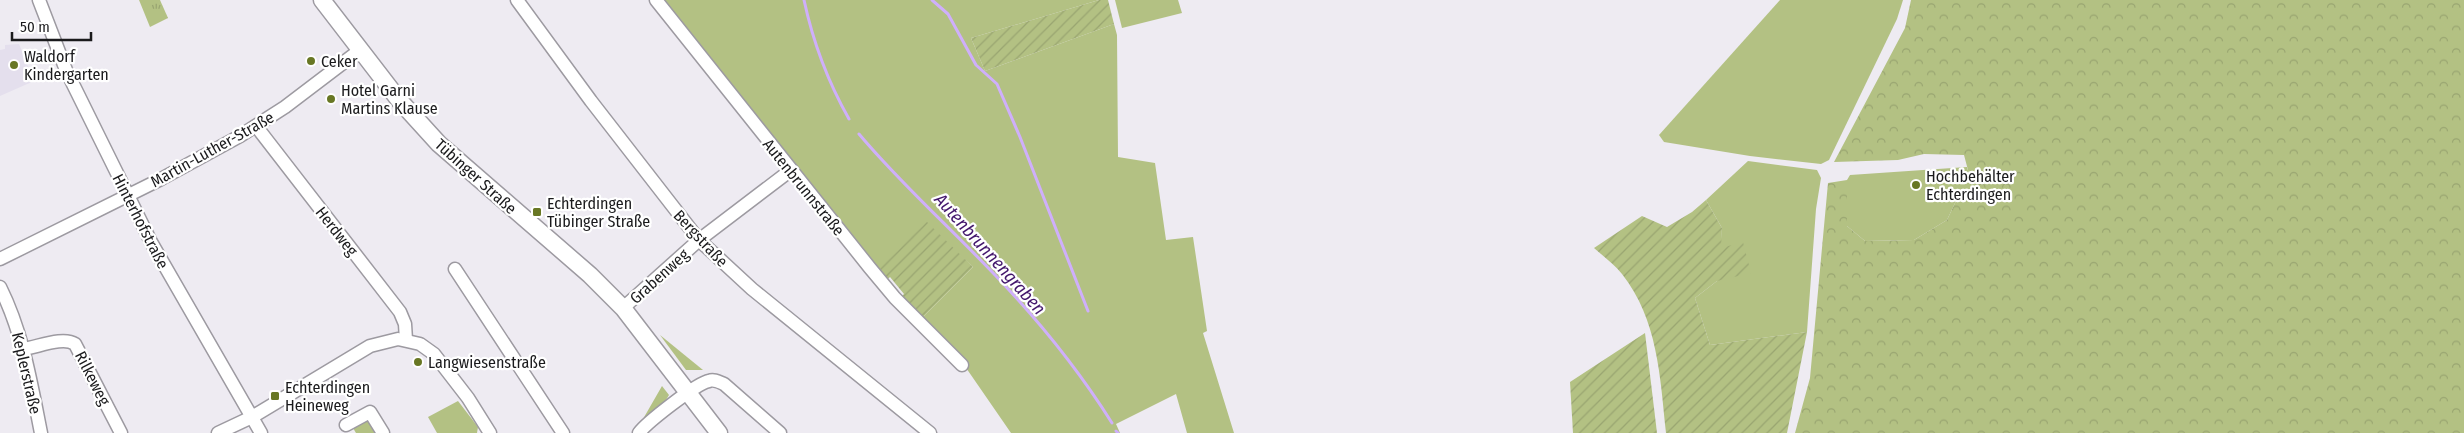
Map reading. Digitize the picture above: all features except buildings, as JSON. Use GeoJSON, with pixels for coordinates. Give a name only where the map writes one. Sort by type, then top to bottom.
{"type":"FeatureCollection","features":[{"type":"Feature","properties":{"kind":"main road","name":"Tübinger Straße"},"geometry":{"type":"LineString","coordinates":[[322,0],[404,105],[439,144],[590,275],[623,308],[719,433]]}},
{"type":"Feature","properties":{"kind":"street","name":"Hinterhofstraße"},"geometry":{"type":"LineString","coordinates":[[39,0],[66,70],[155,251],[261,433]]}},
{"type":"Feature","properties":{"kind":"street","name":"Bergstraße"},"geometry":{"type":"LineString","coordinates":[[517,0],[591,101],[700,240],[752,288],[930,433]]}},
{"type":"Feature","properties":{"kind":"street","name":"Autenbrunnstraße"},"geometry":{"type":"LineString","coordinates":[[656,0],[790,170],[895,298],[962,365]]}},
{"type":"Feature","properties":{"kind":"street","name":"Martin-Luther-Straße"},"geometry":{"type":"LineString","coordinates":[[0,259],[128,196],[256,126],[360,50]]}},
{"type":"Feature","properties":{"kind":"street","name":"Herdweg"},"geometry":{"type":"LineString","coordinates":[[256,126],[400,312],[405,324],[406,340]]}},
{"type":"Feature","properties":{"kind":"street","name":"Grabenweg"},"geometry":{"type":"LineString","coordinates":[[623,308],[700,240],[790,170]]}},
{"type":"Feature","properties":{"kind":"street"},"geometry":{"type":"LineString","coordinates":[[455,269],[563,433]]}},
{"type":"Feature","properties":{"kind":"street","name":"Keplerstraße"},"geometry":{"type":"LineString","coordinates":[[0,287],[24,350],[41,433]]}},
{"type":"Feature","properties":{"kind":"street"},"geometry":{"type":"LineString","coordinates":[[218,433],[252,417],[370,346],[389,340],[406,340],[420,344],[434,354],[468,398],[490,433]]}},
{"type":"Feature","properties":{"kind":"street","name":"Rilkeweg"},"geometry":{"type":"LineString","coordinates":[[24,350],[70,341],[75,344],[121,433]]}},
{"type":"Feature","properties":{"kind":"street"},"geometry":{"type":"LineString","coordinates":[[640,433],[650,420],[708,381],[724,384],[780,433]]}},
{"type":"Feature","properties":{"kind":"street"},"geometry":{"type":"LineString","coordinates":[[346,425],[370,412],[382,433]]}},
{"type":"Feature","properties":{"kind":"shaded area","name":"Waldorf Kindergarten"},"geometry":{"type":"Polygon","coordinates":[[[19,44],[34,81],[0,96],[0,50],[5,49],[5,45],[19,44]]]}},
{"type":"Feature","properties":{"kind":"green space"},"geometry":{"type":"Polygon","coordinates":[[[139,0],[160,0],[168,18],[150,27],[139,0]]]}},
{"type":"Feature","properties":{"kind":"green space"},"geometry":{"type":"Polygon","coordinates":[[[661,0],[1099,0],[971,38],[985,71],[1114,24],[1117,35],[1118,157],[1155,163],[1166,240],[1193,237],[1207,331],[1203,333],[1234,433],[1187,433],[1176,394],[1116,424],[1120,433],[1011,433],[962,362],[920,320],[973,267],[950,246],[874,269],[661,0]]]}},
{"type":"Feature","properties":{"kind":"green space"},"geometry":{"type":"Polygon","coordinates":[[[1099,0],[1108,0],[1114,24],[985,71],[971,38],[1099,0]]]}},
{"type":"Feature","properties":{"kind":"green space"},"geometry":{"type":"Polygon","coordinates":[[[1115,0],[1178,0],[1182,13],[1122,28],[1115,0]]]}},
{"type":"Feature","properties":{"kind":"green space"},"geometry":{"type":"Polygon","coordinates":[[[1780,0],[1903,0],[1897,19],[1829,160],[1821,164],[1750,156],[1664,142],[1659,135],[1780,0]]]}},
{"type":"Feature","properties":{"kind":"green space"},"geometry":{"type":"Polygon","coordinates":[[[1911,0],[2464,0],[2464,433],[1795,433],[1810,378],[1828,183],[1847,180],[1847,226],[1865,241],[1914,240],[1947,220],[1955,203],[1973,189],[1964,155],[1924,154],[1898,160],[1834,162],[1905,28],[1911,0]]]}},
{"type":"Feature","properties":{"kind":"green space"},"geometry":{"type":"Polygon","coordinates":[[[1748,161],[1817,170],[1821,178],[1816,209],[1807,332],[1710,345],[1695,298],[1717,281],[1722,228],[1706,200],[1748,161]]]}},
{"type":"Feature","properties":{"kind":"green space"},"geometry":{"type":"Polygon","coordinates":[[[1967,167],[1973,189],[1955,203],[1947,220],[1914,240],[1865,241],[1847,226],[1847,180],[1850,175],[1967,167]]]}},
{"type":"Feature","properties":{"kind":"green space"},"geometry":{"type":"Polygon","coordinates":[[[1706,200],[1722,228],[1721,248],[1743,242],[1751,273],[1717,281],[1695,298],[1710,345],[1807,332],[1787,433],[1666,433],[1659,370],[1650,329],[1643,310],[1622,274],[1594,248],[1642,216],[1667,227],[1692,212],[1706,200]]]}},
{"type":"Feature","properties":{"kind":"green space"},"geometry":{"type":"Polygon","coordinates":[[[924,219],[973,267],[920,320],[899,299],[904,294],[890,277],[885,282],[874,269],[924,219]]]}},
{"type":"Feature","properties":{"kind":"green space"},"geometry":{"type":"Polygon","coordinates":[[[1645,333],[1657,433],[1573,433],[1570,382],[1645,333]]]}},
{"type":"Feature","properties":{"kind":"green space"},"geometry":{"type":"Polygon","coordinates":[[[660,335],[703,370],[686,370],[660,335]]]}},
{"type":"Feature","properties":{"kind":"green space"},"geometry":{"type":"Polygon","coordinates":[[[662,386],[669,395],[667,399],[661,406],[643,419],[662,386]]]}},
{"type":"Feature","properties":{"kind":"green space"},"geometry":{"type":"Polygon","coordinates":[[[458,401],[478,427],[477,433],[437,433],[428,417],[458,401]]]}},
{"type":"Feature","properties":{"kind":"green space"},"geometry":{"type":"Polygon","coordinates":[[[368,419],[376,433],[356,433],[353,428],[368,419]]]}},
{"type":"Feature","properties":{"kind":"waterway","name":"Autenbrunnengraben"},"geometry":{"type":"LineString","coordinates":[[804,0],[822,61],[834,91],[849,119]]}},
{"type":"Feature","properties":{"kind":"waterway"},"geometry":{"type":"LineString","coordinates":[[932,0],[948,14],[976,65],[997,84],[1020,137],[1088,311]]}},
{"type":"Feature","properties":{"kind":"waterway","name":"Autenbrunnengraben"},"geometry":{"type":"LineString","coordinates":[[859,134],[896,175],[1024,306],[1076,371],[1112,423]]}},
{"type":"Feature","properties":{"kind":"place","name":"Ceker"},"geometry":{"type":"Point","coordinates":[311,61]}},
{"type":"Feature","properties":{"kind":"place","name":"Waldorf Kindergarten"},"geometry":{"type":"Point","coordinates":[14,65]}},
{"type":"Feature","properties":{"kind":"place","name":"Hotel Garni Martins Klause"},"geometry":{"type":"Point","coordinates":[331,99]}},
{"type":"Feature","properties":{"kind":"place","name":"Hochbehälter Echterdingen"},"geometry":{"type":"Point","coordinates":[1916,185]}},
{"type":"Feature","properties":{"kind":"place","name":"Echterdingen Tübinger Straße"},"geometry":{"type":"Point","coordinates":[537,212]}},
{"type":"Feature","properties":{"kind":"place","name":"Langwiesenstraße"},"geometry":{"type":"Point","coordinates":[418,362]}},
{"type":"Feature","properties":{"kind":"place","name":"Echterdingen Heineweg"},"geometry":{"type":"Point","coordinates":[275,396]}}]}
